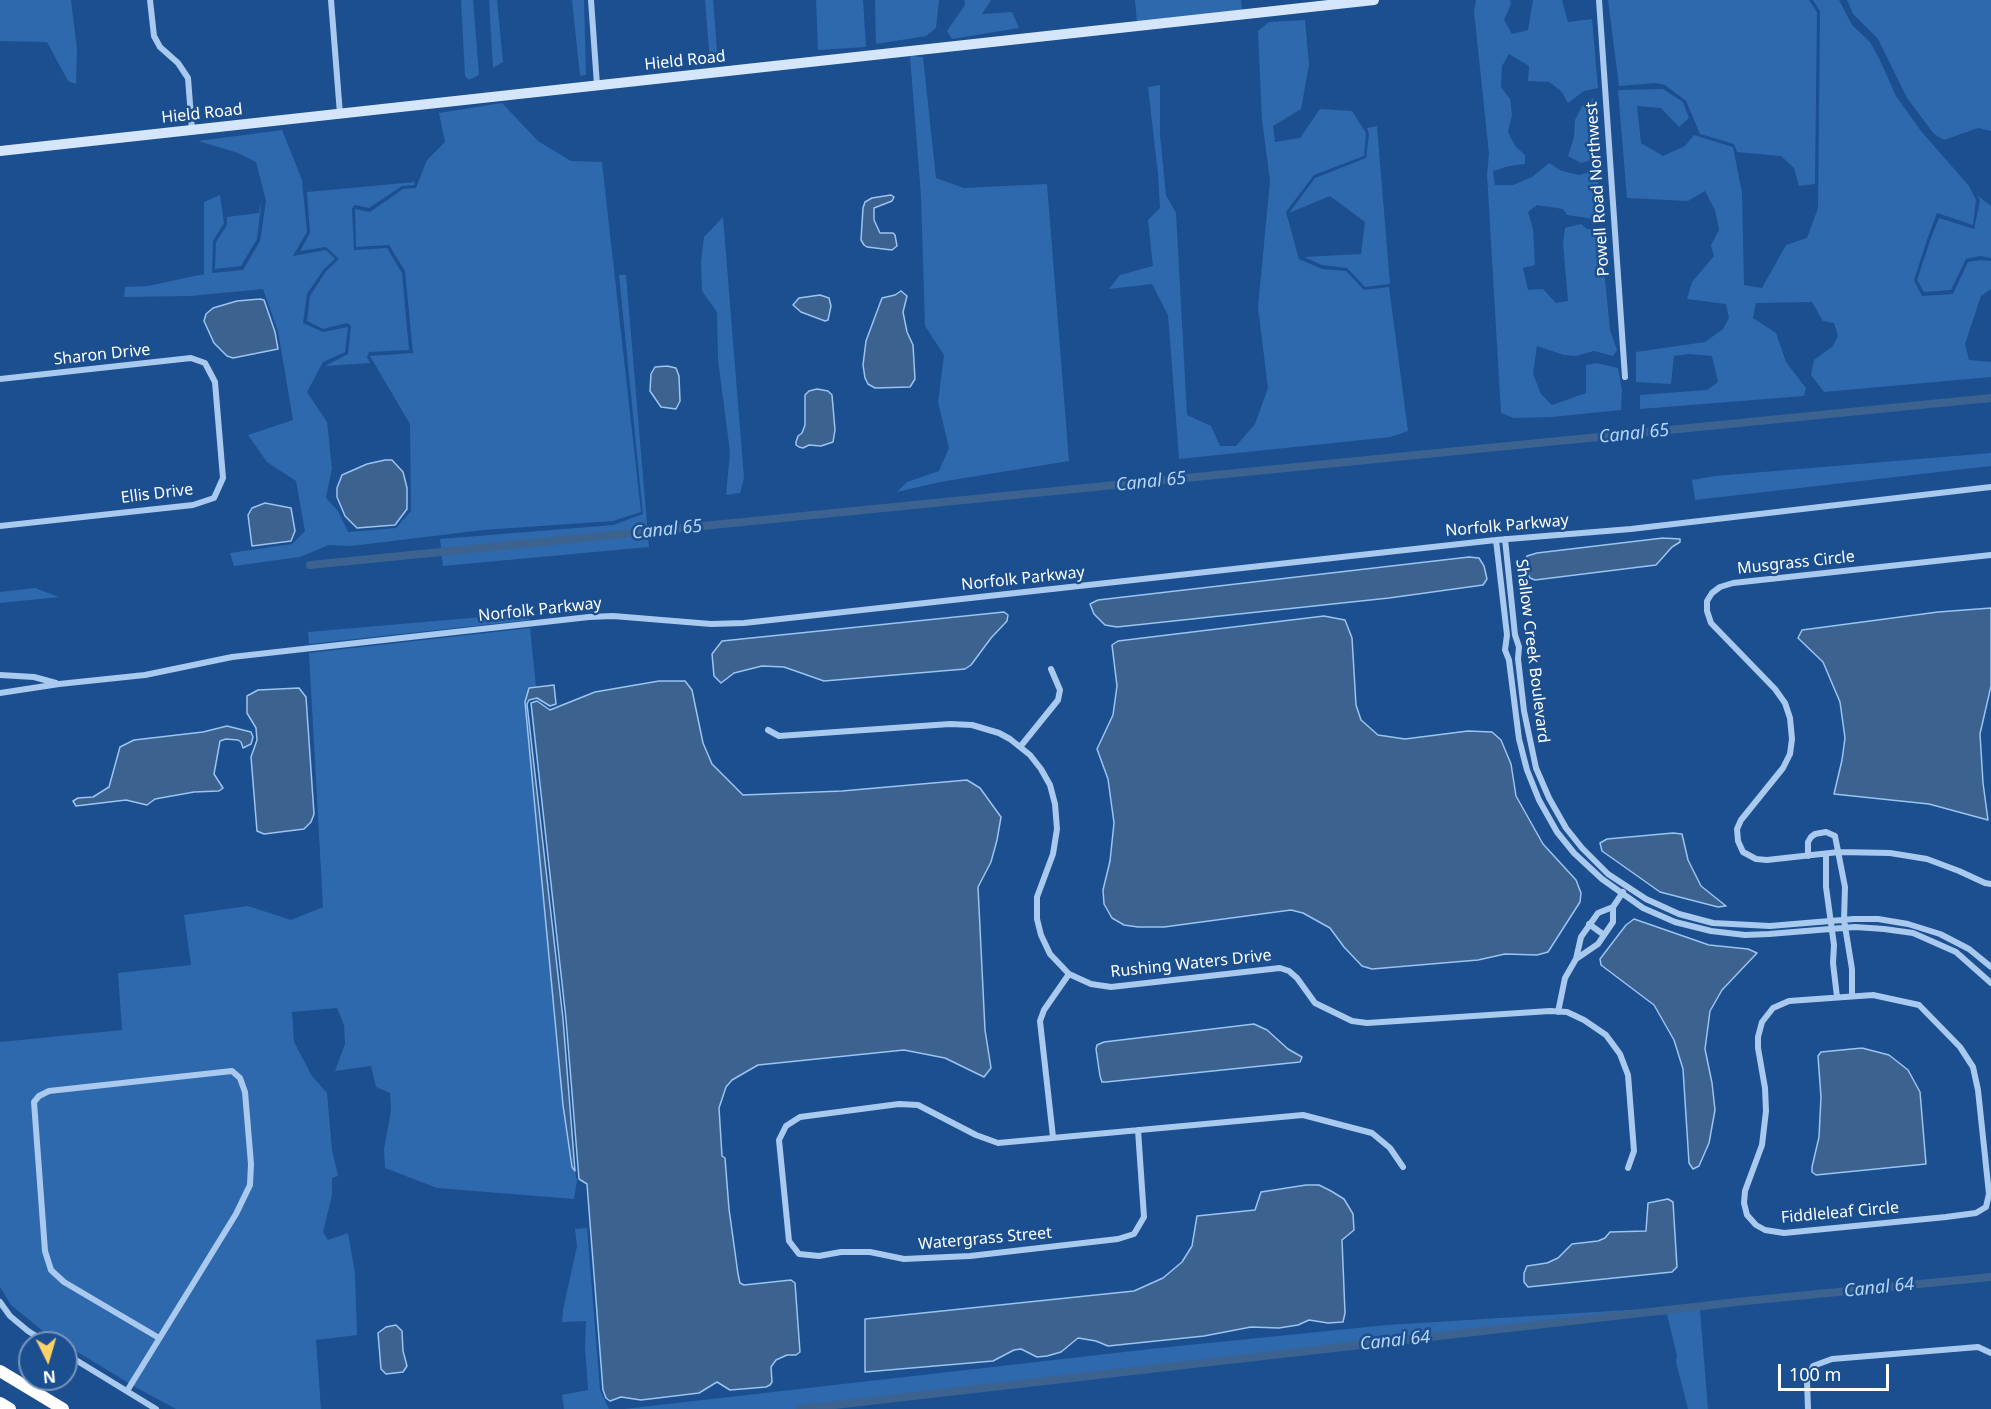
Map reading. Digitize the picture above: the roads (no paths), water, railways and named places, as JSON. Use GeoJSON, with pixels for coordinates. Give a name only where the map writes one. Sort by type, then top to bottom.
{"type":"FeatureCollection","features":[{"type":"Feature","properties":{"kind":"highway"},"geometry":{"type":"LineString","coordinates":[[0,1371],[63,1409]]}},
{"type":"Feature","properties":{"kind":"highway"},"geometry":{"type":"LineString","coordinates":[[0,1403],[10,1409]]}},
{"type":"Feature","properties":{"kind":"street"},"geometry":{"type":"LineString","coordinates":[[150,0],[154,36],[160,47],[178,63],[188,78],[192,130]]}},
{"type":"Feature","properties":{"kind":"street"},"geometry":{"type":"LineString","coordinates":[[331,0],[340,114]]}},
{"type":"Feature","properties":{"kind":"street"},"geometry":{"type":"LineString","coordinates":[[591,0],[597,85]]}},
{"type":"Feature","properties":{"kind":"street","name":"Hield Road"},"geometry":{"type":"LineString","coordinates":[[0,151],[1374,0]]}},
{"type":"Feature","properties":{"kind":"street","name":"Powell Road Northwest"},"geometry":{"type":"LineString","coordinates":[[1599,0],[1625,377]]}},
{"type":"Feature","properties":{"kind":"street","name":"Sharon Drive"},"geometry":{"type":"LineString","coordinates":[[0,379],[191,358],[205,363]]}},
{"type":"Feature","properties":{"kind":"street","name":"Ellis Drive"},"geometry":{"type":"LineString","coordinates":[[0,526],[193,505],[214,498],[223,478],[215,382],[205,363]]}},
{"type":"Feature","properties":{"kind":"street","name":"Norfolk Parkway"},"geometry":{"type":"LineString","coordinates":[[0,693],[145,675],[232,657],[589,617],[612,616],[711,624],[744,623],[1505,539],[1630,529],[1991,487]]}},
{"type":"Feature","properties":{"kind":"street","name":"Shallow Creek Boulevard"},"geometry":{"type":"LineString","coordinates":[[1505,539],[1515,635],[1519,647],[1518,659],[1524,711],[1536,768],[1566,828],[1582,849],[1602,868],[1646,899],[1679,914],[1713,923],[1770,926],[1878,919],[1908,924],[1940,934],[1969,949],[1991,967]]}},
{"type":"Feature","properties":{"kind":"street","name":"Shallow Creek Boulevard"},"geometry":{"type":"LineString","coordinates":[[1496,540],[1507,635],[1505,650],[1509,660],[1519,740],[1527,770],[1539,800],[1557,832],[1574,853],[1602,879],[1643,908],[1675,922],[1711,931],[1745,935],[1845,928],[1884,928],[1913,933],[1956,952],[1991,983]]}},
{"type":"Feature","properties":{"kind":"street","name":"Musgrass Circle"},"geometry":{"type":"LineString","coordinates":[[1991,555],[1733,583],[1720,587],[1707,601],[1710,623],[1775,689],[1785,703],[1790,718],[1792,739],[1790,754],[1783,768],[1737,829],[1738,841],[1743,852],[1756,859],[1839,852],[1890,853],[1927,859],[1985,884],[1991,884]]}},
{"type":"Feature","properties":{"kind":"street"},"geometry":{"type":"LineString","coordinates":[[1020,747],[1058,700],[1060,690],[1051,669]]}},
{"type":"Feature","properties":{"kind":"street","name":"Norfolk Parkway"},"geometry":{"type":"LineString","coordinates":[[0,675],[34,677],[59,684]]}},
{"type":"Feature","properties":{"kind":"street","name":"Rushing Waters Drive"},"geometry":{"type":"LineString","coordinates":[[768,730],[779,736],[950,724],[972,725],[999,733],[1020,747],[1041,769],[1050,785],[1055,804],[1057,829],[1055,845],[1037,897],[1037,919],[1041,935],[1050,954],[1069,974],[1091,984],[1111,987],[1280,968],[1298,978],[1315,1003],[1352,1021],[1367,1023],[1525,1011],[1567,1012],[1584,1020],[1606,1035],[1620,1054],[1628,1075],[1634,1151],[1628,1168]]}},
{"type":"Feature","properties":{"kind":"street"},"geometry":{"type":"LineString","coordinates":[[1808,856],[1808,842],[1815,834],[1826,832],[1835,836],[1845,887],[1844,920],[1850,953],[1852,996]]}},
{"type":"Feature","properties":{"kind":"street"},"geometry":{"type":"LineString","coordinates":[[1826,854],[1826,887],[1833,929],[1833,963],[1837,997]]}},
{"type":"Feature","properties":{"kind":"street"},"geometry":{"type":"LineString","coordinates":[[1558,1012],[1565,978],[1576,959],[1581,937],[1598,913],[1613,906],[1627,886]]}},
{"type":"Feature","properties":{"kind":"street"},"geometry":{"type":"LineString","coordinates":[[1576,959],[1598,945],[1613,922],[1613,906]]}},
{"type":"Feature","properties":{"kind":"street"},"geometry":{"type":"LineString","coordinates":[[1589,924],[1604,935]]}},
{"type":"Feature","properties":{"kind":"street"},"geometry":{"type":"LineString","coordinates":[[1053,1137],[1040,1021],[1044,1010],[1069,974]]}},
{"type":"Feature","properties":{"kind":"street","name":"Fiddleleaf Circle"},"geometry":{"type":"LineString","coordinates":[[1874,995],[1919,1005],[1960,1047],[1973,1067],[1978,1090],[1989,1194],[1986,1207],[1976,1213],[1784,1233],[1765,1230],[1756,1225],[1747,1215],[1744,1203],[1745,1191],[1762,1145],[1766,1111],[1766,1088],[1758,1048],[1762,1022],[1773,1008],[1789,1001],[1837,997],[1874,995]]}},
{"type":"Feature","properties":{"kind":"street"},"geometry":{"type":"LineString","coordinates":[[127,1391],[236,1214],[250,1185],[251,1164],[245,1092],[240,1078],[232,1071],[49,1091],[39,1096],[34,1102],[45,1251],[51,1270],[64,1282],[159,1338]]}},
{"type":"Feature","properties":{"kind":"street","name":"Watergrass Street"},"geometry":{"type":"LineString","coordinates":[[1138,1130],[1144,1217],[1134,1234],[1126,1237],[970,1256],[904,1259],[870,1252],[841,1252],[819,1256],[799,1254],[789,1241],[778,1140],[786,1126],[800,1117],[899,1104],[918,1105],[976,1135],[998,1143],[1302,1114],[1372,1133],[1390,1148],[1403,1167]]}},
{"type":"Feature","properties":{"kind":"street"},"geometry":{"type":"LineString","coordinates":[[0,1302],[10,1316],[28,1331]]}},
{"type":"Feature","properties":{"kind":"street"},"geometry":{"type":"LineString","coordinates":[[1808,1409],[1806,1381],[1813,1366],[1832,1359],[1978,1347],[1991,1353]]}},
{"type":"Feature","properties":{"kind":"street"},"geometry":{"type":"LineString","coordinates":[[78,1361],[156,1409]]}},
{"type":"Feature","properties":{"kind":"waterway","name":"Canal 65"},"geometry":{"type":"LineString","coordinates":[[310,565],[1991,398]]}},
{"type":"Feature","properties":{"kind":"waterway","name":"Canal 64"},"geometry":{"type":"LineString","coordinates":[[800,1409],[1746,1301],[1991,1277]]}}]}
